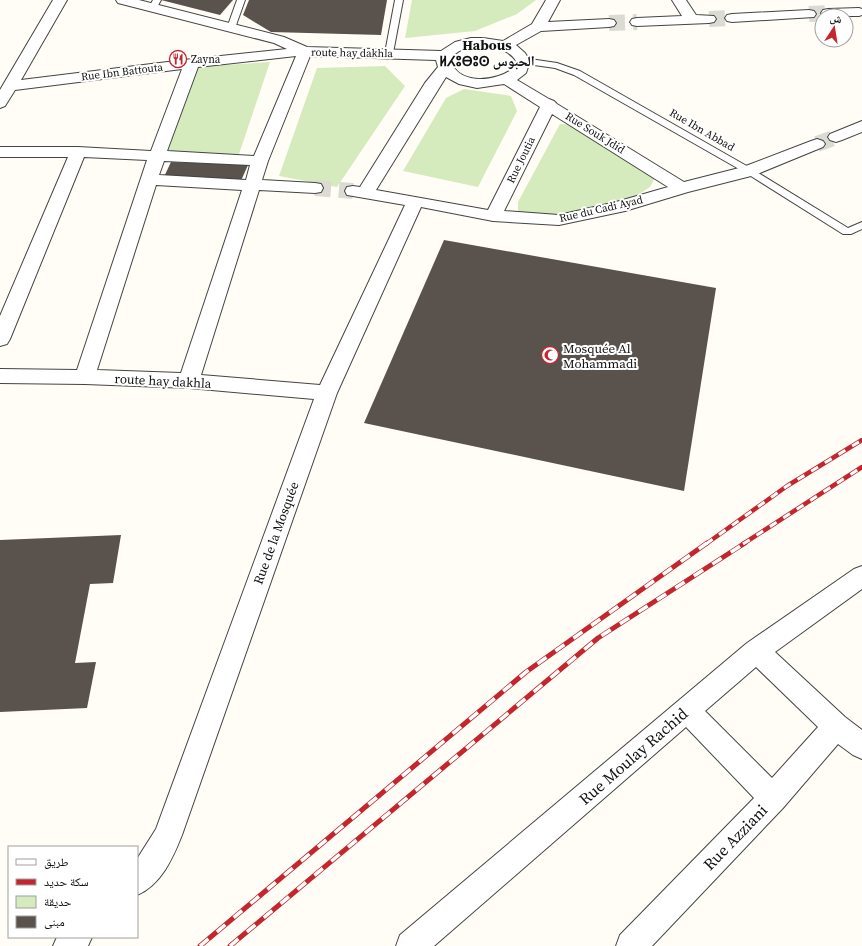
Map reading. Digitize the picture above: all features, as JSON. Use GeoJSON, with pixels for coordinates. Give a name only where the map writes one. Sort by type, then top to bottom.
{"type":"FeatureCollection","features":[{"type":"Feature","properties":{"kind":"street"},"geometry":{"type":"LineString","coordinates":[[0,103],[60,0]]}},
{"type":"Feature","properties":{"kind":"street"},"geometry":{"type":"LineString","coordinates":[[123,0],[155,4],[231,28],[279,40],[305,51]]}},
{"type":"Feature","properties":{"kind":"street"},"geometry":{"type":"LineString","coordinates":[[538,27],[553,0]]}},
{"type":"Feature","properties":{"kind":"street"},"geometry":{"type":"LineString","coordinates":[[679,0],[692,20]]}},
{"type":"Feature","properties":{"kind":"street"},"geometry":{"type":"LineString","coordinates":[[732,18],[773,10],[809,14]]}},
{"type":"Feature","properties":{"kind":"street"},"geometry":{"type":"LineString","coordinates":[[854,12],[859,12]]}},
{"type":"Feature","properties":{"kind":"street"},"geometry":{"type":"LineString","coordinates":[[637,22],[709,19]]}},
{"type":"Feature","properties":{"kind":"street"},"geometry":{"type":"LineString","coordinates":[[505,46],[538,27],[609,23]]}},
{"type":"Feature","properties":{"kind":"street"},"geometry":{"type":"LineString","coordinates":[[488,42],[505,46],[518,53],[523,61],[520,70],[514,76],[507,80],[488,83],[471,82],[453,76],[445,62],[454,48],[469,43],[488,42]]}},
{"type":"Feature","properties":{"kind":"street","name":"Rue Ibn Battouta"},"geometry":{"type":"LineString","coordinates":[[11,86],[192,63],[305,51]]}},
{"type":"Feature","properties":{"kind":"street","name":"route hay dakhla"},"geometry":{"type":"LineString","coordinates":[[189,382],[260,161],[305,51],[389,53],[445,62]]}},
{"type":"Feature","properties":{"kind":"street","name":"Rue du Cadi Ayad"},"geometry":{"type":"LineString","coordinates":[[445,62],[433,83],[359,192],[493,216],[559,220],[619,207],[682,188],[749,171],[818,144]]}},
{"type":"Feature","properties":{"kind":"street"},"geometry":{"type":"LineString","coordinates":[[85,377],[157,156],[192,63]]}},
{"type":"Feature","properties":{"kind":"street","name":"Rue Souk Jdid"},"geometry":{"type":"LineString","coordinates":[[507,80],[682,188]]}},
{"type":"Feature","properties":{"kind":"street","name":"Rue Joutia"},"geometry":{"type":"LineString","coordinates":[[493,216],[548,104]]}},
{"type":"Feature","properties":{"kind":"street"},"geometry":{"type":"LineString","coordinates":[[836,137],[862,126]]}},
{"type":"Feature","properties":{"kind":"street"},"geometry":{"type":"LineString","coordinates":[[0,152],[78,152],[260,161]]}},
{"type":"Feature","properties":{"kind":"street"},"geometry":{"type":"LineString","coordinates":[[0,339],[78,152]]}},
{"type":"Feature","properties":{"kind":"street"},"geometry":{"type":"LineString","coordinates":[[150,180],[315,188]]}},
{"type":"Feature","properties":{"kind":"street","name":"Rue de la Mosquée"},"geometry":{"type":"LineString","coordinates":[[142,875],[160,854],[168,835],[327,393],[415,201]]}},
{"type":"Feature","properties":{"kind":"street","name":"route hay dakhla"},"geometry":{"type":"LineString","coordinates":[[0,376],[85,377],[189,382],[327,393]]}},
{"type":"Feature","properties":{"kind":"street","name":"Rue Moulay Rachid"},"geometry":{"type":"LineString","coordinates":[[411,946],[756,651],[862,576]]}},
{"type":"Feature","properties":{"kind":"street"},"geometry":{"type":"LineString","coordinates":[[756,651],[836,726],[862,746]]}},
{"type":"Feature","properties":{"kind":"street"},"geometry":{"type":"LineString","coordinates":[[687,710],[773,798]]}},
{"type":"Feature","properties":{"kind":"street","name":"Rue Azziani"},"geometry":{"type":"LineString","coordinates":[[631,946],[773,798],[836,726]]}},
{"type":"Feature","properties":{"kind":"street"},"geometry":{"type":"LineString","coordinates":[[68,946],[76,938]]}},
{"type":"Feature","properties":{"kind":"lane"},"geometry":{"type":"LineString","coordinates":[[231,28],[241,0]]}},
{"type":"Feature","properties":{"kind":"lane"},"geometry":{"type":"LineString","coordinates":[[389,53],[399,0]]}},
{"type":"Feature","properties":{"kind":"lane","name":"Rue Ibn Abbad"},"geometry":{"type":"LineString","coordinates":[[523,61],[557,66],[577,73],[749,171],[847,232],[862,225]]}},
{"type":"Feature","properties":{"kind":"green space"},"geometry":{"type":"Polygon","coordinates":[[[412,0],[536,0],[517,14],[475,31],[405,38],[412,0]]]}},
{"type":"Feature","properties":{"kind":"green space"},"geometry":{"type":"Polygon","coordinates":[[[270,62],[238,157],[163,154],[195,67],[270,62]]]}},
{"type":"Feature","properties":{"kind":"green space"},"geometry":{"type":"Polygon","coordinates":[[[385,66],[405,86],[337,187],[279,176],[317,68],[385,66]]]}},
{"type":"Feature","properties":{"kind":"green space"},"geometry":{"type":"Polygon","coordinates":[[[464,89],[511,96],[517,111],[478,187],[403,171],[446,98],[464,89]]]}},
{"type":"Feature","properties":{"kind":"green space"},"geometry":{"type":"Polygon","coordinates":[[[560,124],[575,125],[656,176],[650,187],[629,201],[543,221],[518,215],[518,202],[560,124]]]}},
{"type":"Feature","properties":{"kind":"building"},"geometry":{"type":"Polygon","coordinates":[[[161,0],[233,0],[220,15],[161,0]]]}},
{"type":"Feature","properties":{"kind":"building"},"geometry":{"type":"Polygon","coordinates":[[[249,0],[387,0],[381,35],[271,32],[243,15],[249,0]]]}},
{"type":"Feature","properties":{"kind":"building"},"geometry":{"type":"Polygon","coordinates":[[[171,162],[248,165],[240,183],[163,179],[171,162]]]}},
{"type":"Feature","properties":{"kind":"building","name":"Mosquée Al Mohammadi"},"geometry":{"type":"Polygon","coordinates":[[[444,240],[716,288],[684,491],[364,423],[444,240]]]}},
{"type":"Feature","properties":{"kind":"building"},"geometry":{"type":"Polygon","coordinates":[[[121,535],[113,583],[90,584],[75,663],[96,662],[87,708],[0,712],[0,540],[121,535]]]}},
{"type":"Feature","properties":{"kind":"tunnel"},"geometry":{"type":"LineString","coordinates":[[809,14],[814,14]]}},
{"type":"Feature","properties":{"kind":"tunnel"},"geometry":{"type":"LineString","coordinates":[[709,19],[732,18]]}},
{"type":"Feature","properties":{"kind":"tunnel"},"geometry":{"type":"LineString","coordinates":[[609,23],[637,22]]}},
{"type":"Feature","properties":{"kind":"tunnel"},"geometry":{"type":"LineString","coordinates":[[817,144],[836,137]]}},
{"type":"Feature","properties":{"kind":"tunnel"},"geometry":{"type":"LineString","coordinates":[[315,188],[353,191]]}},
{"type":"Feature","properties":{"kind":"railway"},"geometry":{"type":"LineString","coordinates":[[706,544],[787,486],[862,440]]}},
{"type":"Feature","properties":{"kind":"railway"},"geometry":{"type":"LineString","coordinates":[[743,544],[862,467]]}},
{"type":"Feature","properties":{"kind":"railway"},"geometry":{"type":"LineString","coordinates":[[200,946],[526,672],[707,543]]}},
{"type":"Feature","properties":{"kind":"railway"},"geometry":{"type":"LineString","coordinates":[[230,946],[598,638],[745,543]]}},
{"type":"Feature","properties":{"kind":"place","name":"Zayna"},"geometry":{"type":"Point","coordinates":[178,59]}},
{"type":"Feature","properties":{"kind":"place","name":"Mosquée Al Mohammadi"},"geometry":{"type":"Point","coordinates":[550,355]}},
{"type":"Feature","properties":{"kind":"district","name":"Habous ⵍⵃⵓⴱⵓⵙ الحبوس"},"geometry":{"type":"Point","coordinates":[487,54]}}]}
